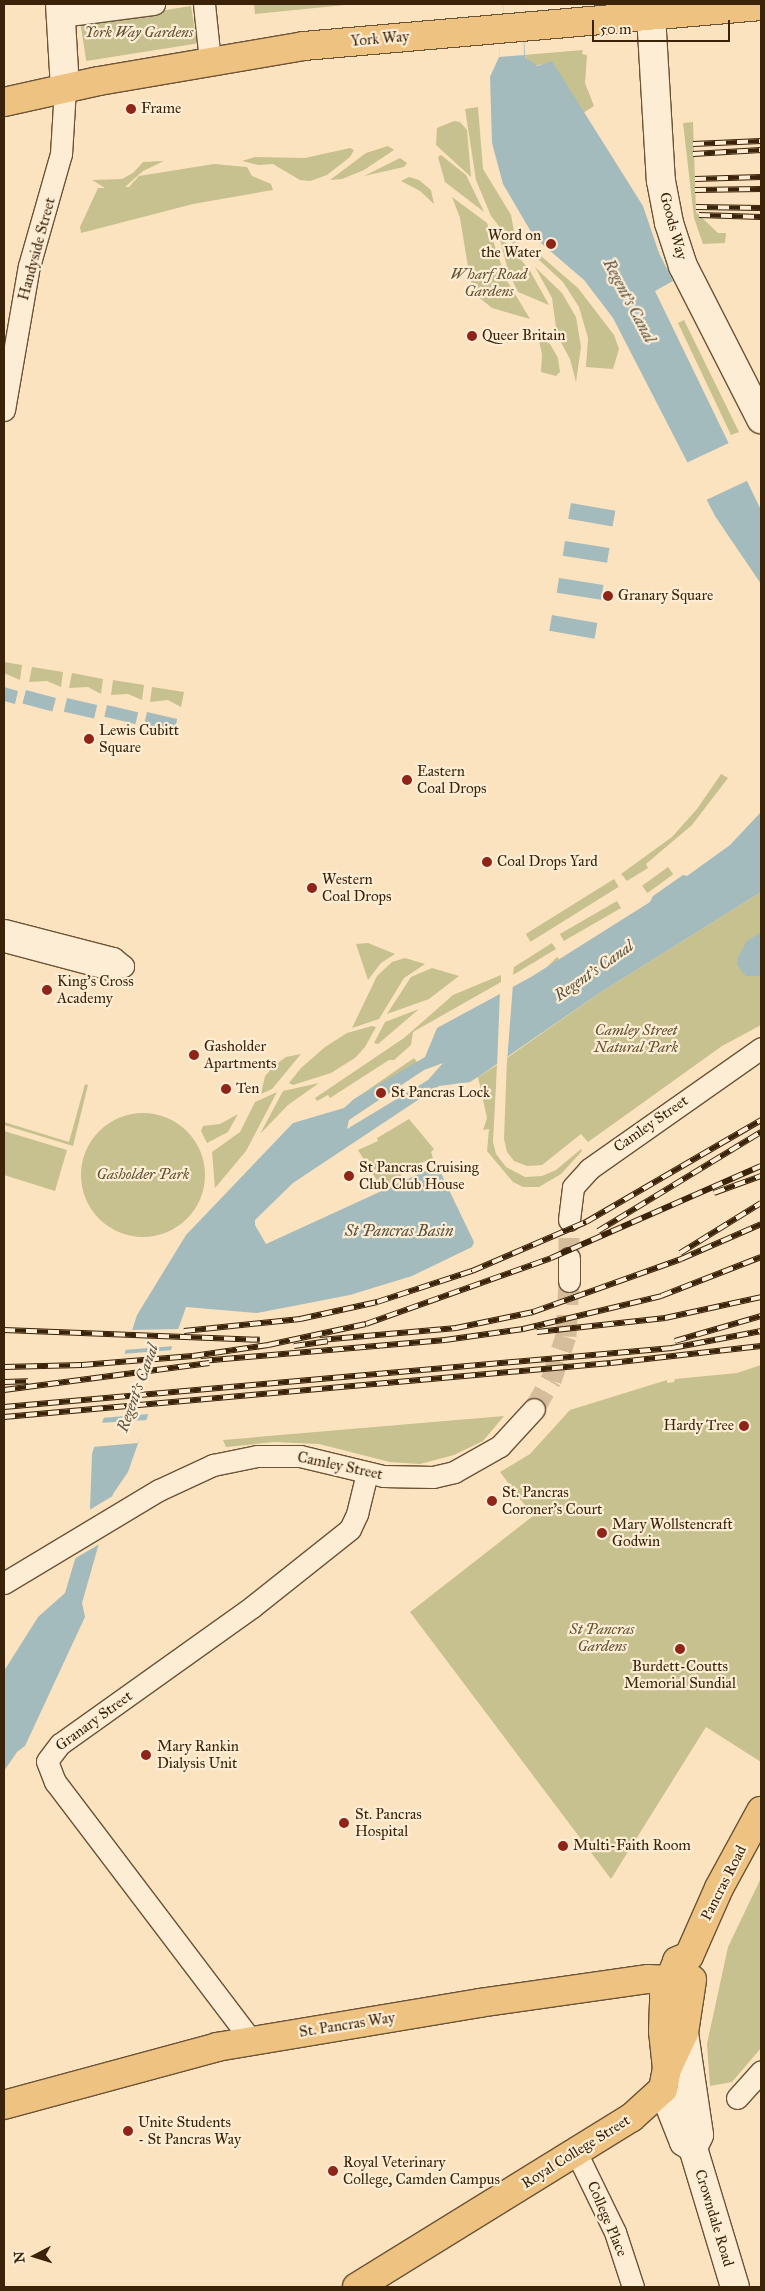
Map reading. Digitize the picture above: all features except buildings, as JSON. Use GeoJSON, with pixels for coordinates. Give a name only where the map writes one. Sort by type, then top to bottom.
{"type":"FeatureCollection","features":[{"type":"Feature","properties":{"kind":"main road","name":"York Way"},"geometry":{"type":"LineString","coordinates":[[4,102],[65,88],[210,61],[314,45],[761,6]]}},
{"type":"Feature","properties":{"kind":"main road","name":"Pancras Road"},"geometry":{"type":"LineString","coordinates":[[689,1956],[719,1888],[761,1811]]}},
{"type":"Feature","properties":{"kind":"main road","name":"Crowndale Road"},"geometry":{"type":"LineString","coordinates":[[689,1956],[695,1965],[688,1998],[684,2033],[665,2079],[663,2003],[669,1980],[677,1961],[689,1956]]}},
{"type":"Feature","properties":{"kind":"main road","name":"St. Pancras Way"},"geometry":{"type":"LineString","coordinates":[[4,2105],[158,2062],[252,2040],[616,1982],[669,1980]]}},
{"type":"Feature","properties":{"kind":"main road"},"geometry":{"type":"LineString","coordinates":[[669,1980],[682,1989],[688,1998]]}},
{"type":"Feature","properties":{"kind":"main road","name":"Royal College Street"},"geometry":{"type":"LineString","coordinates":[[356,2287],[631,2118],[665,2079]]}},
{"type":"Feature","properties":{"kind":"street"},"geometry":{"type":"LineString","coordinates":[[65,88],[61,10],[154,4]]}},
{"type":"Feature","properties":{"kind":"street"},"geometry":{"type":"LineString","coordinates":[[204,4],[210,61]]}},
{"type":"Feature","properties":{"kind":"street","name":"Goods Way"},"geometry":{"type":"LineString","coordinates":[[651,15],[664,202],[676,250],[761,420]]}},
{"type":"Feature","properties":{"kind":"street","name":"Handyside Street"},"geometry":{"type":"LineString","coordinates":[[4,410],[12,311],[32,254],[58,168],[65,126],[65,88]]}},
{"type":"Feature","properties":{"kind":"street"},"geometry":{"type":"LineString","coordinates":[[4,930],[113,958],[127,968],[110,969],[4,941]]}},
{"type":"Feature","properties":{"kind":"street","name":"Camley Street"},"geometry":{"type":"LineString","coordinates":[[569,1220],[574,1188],[589,1169],[761,1048]]}},
{"type":"Feature","properties":{"kind":"street"},"geometry":{"type":"LineString","coordinates":[[569,1258],[569,1281]]}},
{"type":"Feature","properties":{"kind":"street","name":"Camley Street"},"geometry":{"type":"LineString","coordinates":[[4,1583],[188,1474],[213,1465],[257,1456],[313,1458],[367,1473],[415,1478],[454,1472],[500,1446],[534,1409]]}},
{"type":"Feature","properties":{"kind":"street","name":"Granary Street"},"geometry":{"type":"LineString","coordinates":[[252,2040],[55,1782],[47,1761],[60,1744],[252,1607],[350,1529],[357,1514],[367,1473]]}},
{"type":"Feature","properties":{"kind":"street","name":"Crowndale Road"},"geometry":{"type":"LineString","coordinates":[[684,2033],[699,2135],[693,2148]]}},
{"type":"Feature","properties":{"kind":"street"},"geometry":{"type":"LineString","coordinates":[[737,2098],[761,2071]]}},
{"type":"Feature","properties":{"kind":"street","name":"Crowndale Road"},"geometry":{"type":"LineString","coordinates":[[665,2079],[684,2142],[693,2148],[735,2287]]}},
{"type":"Feature","properties":{"kind":"street","name":"College Place"},"geometry":{"type":"LineString","coordinates":[[576,2152],[615,2232],[633,2287]]}},
{"type":"Feature","properties":{"kind":"green space"},"geometry":{"type":"Polygon","coordinates":[[[254,4],[355,4],[255,14],[254,4]]]}},
{"type":"Feature","properties":{"kind":"green space","name":"York Way Gardens"},"geometry":{"type":"Polygon","coordinates":[[[191,6],[197,44],[86,61],[80,24],[191,6]]]}},
{"type":"Feature","properties":{"kind":"green space"},"geometry":{"type":"Polygon","coordinates":[[[583,50],[582,54],[587,55],[585,83],[594,106],[583,113],[552,62],[534,66],[524,55],[583,50]]]}},
{"type":"Feature","properties":{"kind":"green space"},"geometry":{"type":"Polygon","coordinates":[[[478,107],[483,169],[511,215],[516,242],[513,244],[491,216],[476,180],[465,109],[478,107]]]}},
{"type":"Feature","properties":{"kind":"green space"},"geometry":{"type":"Polygon","coordinates":[[[454,121],[460,122],[467,130],[471,177],[436,145],[437,128],[454,121]]]}},
{"type":"Feature","properties":{"kind":"green space"},"geometry":{"type":"Polygon","coordinates":[[[693,122],[696,212],[718,233],[726,233],[725,243],[703,244],[694,218],[683,123],[693,122]]]}},
{"type":"Feature","properties":{"kind":"green space"},"geometry":{"type":"Polygon","coordinates":[[[388,146],[394,150],[364,170],[342,179],[330,180],[366,153],[388,146]]]}},
{"type":"Feature","properties":{"kind":"green space"},"geometry":{"type":"Polygon","coordinates":[[[350,148],[354,150],[350,157],[327,175],[310,181],[300,180],[273,164],[258,165],[242,161],[255,157],[305,158],[350,148]]]}},
{"type":"Feature","properties":{"kind":"green space"},"geometry":{"type":"Polygon","coordinates":[[[441,155],[466,175],[484,212],[445,182],[438,157],[441,155]]]}},
{"type":"Feature","properties":{"kind":"green space"},"geometry":{"type":"Polygon","coordinates":[[[400,158],[407,163],[404,167],[364,176],[400,158]]]}},
{"type":"Feature","properties":{"kind":"green space"},"geometry":{"type":"Polygon","coordinates":[[[164,161],[143,171],[125,187],[129,187],[139,176],[214,164],[247,167],[252,176],[271,184],[273,190],[193,204],[81,233],[80,227],[98,188],[105,188],[92,180],[122,179],[133,173],[143,162],[164,161]]]}},
{"type":"Feature","properties":{"kind":"green space"},"geometry":{"type":"Polygon","coordinates":[[[409,177],[419,180],[431,190],[434,204],[420,191],[401,181],[409,177]]]}},
{"type":"Feature","properties":{"kind":"green space","name":"Wharf Road Gardens"},"geometry":{"type":"Polygon","coordinates":[[[452,197],[487,223],[506,279],[530,319],[492,308],[476,295],[470,279],[460,218],[452,197]]]}},
{"type":"Feature","properties":{"kind":"green space"},"geometry":{"type":"Polygon","coordinates":[[[499,235],[529,269],[549,305],[518,292],[508,271],[499,235]]]}},
{"type":"Feature","properties":{"kind":"green space"},"geometry":{"type":"Polygon","coordinates":[[[541,256],[578,288],[614,335],[619,349],[613,369],[586,367],[588,338],[579,307],[563,282],[538,259],[541,256]]]}},
{"type":"Feature","properties":{"kind":"green space"},"geometry":{"type":"Polygon","coordinates":[[[535,267],[562,293],[576,317],[581,347],[576,382],[570,359],[557,335],[552,298],[535,267]]]}},
{"type":"Feature","properties":{"kind":"green space"},"geometry":{"type":"Polygon","coordinates":[[[684,320],[739,432],[731,435],[678,323],[684,320]]]}},
{"type":"Feature","properties":{"kind":"green space"},"geometry":{"type":"Polygon","coordinates":[[[538,337],[550,344],[558,358],[560,372],[556,376],[541,372],[542,354],[538,337]]]}},
{"type":"Feature","properties":{"kind":"green space"},"geometry":{"type":"Polygon","coordinates":[[[4,662],[22,665],[20,680],[4,673],[4,662]]]}},
{"type":"Feature","properties":{"kind":"green space"},"geometry":{"type":"Polygon","coordinates":[[[32,667],[63,672],[61,687],[47,681],[29,682],[32,667]]]}},
{"type":"Feature","properties":{"kind":"green space"},"geometry":{"type":"Polygon","coordinates":[[[72,673],[103,679],[101,694],[88,687],[69,688],[72,673]]]}},
{"type":"Feature","properties":{"kind":"green space"},"geometry":{"type":"Polygon","coordinates":[[[113,680],[144,685],[142,700],[128,694],[111,695],[113,680]]]}},
{"type":"Feature","properties":{"kind":"green space"},"geometry":{"type":"Polygon","coordinates":[[[152,687],[184,692],[181,707],[168,700],[150,702],[152,687]]]}},
{"type":"Feature","properties":{"kind":"green space"},"geometry":{"type":"Polygon","coordinates":[[[721,774],[728,778],[692,825],[646,864],[648,868],[627,881],[621,874],[672,837],[697,809],[721,774]]]}},
{"type":"Feature","properties":{"kind":"green space"},"geometry":{"type":"Polygon","coordinates":[[[668,867],[673,874],[647,893],[642,886],[668,867]]]}},
{"type":"Feature","properties":{"kind":"green space"},"geometry":{"type":"Polygon","coordinates":[[[614,879],[619,887],[531,942],[526,934],[614,879]]]}},
{"type":"Feature","properties":{"kind":"green space","name":"Camley Street Natural Park"},"geometry":{"type":"Polygon","coordinates":[[[761,892],[761,1025],[722,1046],[588,1142],[581,1134],[542,1165],[527,1166],[514,1161],[507,1152],[504,1139],[507,1058],[601,992],[761,892]]]}},
{"type":"Feature","properties":{"kind":"green space"},"geometry":{"type":"Polygon","coordinates":[[[617,901],[621,908],[564,941],[560,934],[617,901]]]}},
{"type":"Feature","properties":{"kind":"green space"},"geometry":{"type":"Polygon","coordinates":[[[368,943],[395,954],[381,963],[368,980],[356,944],[368,943]]]}},
{"type":"Feature","properties":{"kind":"green space"},"geometry":{"type":"Polygon","coordinates":[[[552,943],[556,949],[513,975],[514,967],[552,943]]]}},
{"type":"Feature","properties":{"kind":"green space"},"geometry":{"type":"Polygon","coordinates":[[[557,957],[559,959],[522,996],[520,994],[557,957]]]}},
{"type":"Feature","properties":{"kind":"green space"},"geometry":{"type":"Polygon","coordinates":[[[405,958],[425,964],[404,978],[379,1019],[352,1028],[377,976],[392,962],[405,958]]]}},
{"type":"Feature","properties":{"kind":"green space"},"geometry":{"type":"Polygon","coordinates":[[[432,968],[459,976],[429,999],[387,1014],[411,977],[432,968]]]}},
{"type":"Feature","properties":{"kind":"green space"},"geometry":{"type":"Polygon","coordinates":[[[501,975],[501,982],[413,1032],[411,1045],[394,1060],[389,1060],[330,1098],[328,1095],[317,1101],[315,1098],[404,1038],[453,995],[501,975]]]}},
{"type":"Feature","properties":{"kind":"green space"},"geometry":{"type":"Polygon","coordinates":[[[419,1009],[378,1044],[374,1043],[385,1022],[419,1009]]]}},
{"type":"Feature","properties":{"kind":"green space"},"geometry":{"type":"Polygon","coordinates":[[[372,1026],[376,1027],[365,1047],[355,1058],[331,1073],[293,1085],[289,1083],[301,1068],[325,1047],[347,1033],[372,1026]]]}},
{"type":"Feature","properties":{"kind":"green space"},"geometry":{"type":"Polygon","coordinates":[[[301,1054],[272,1089],[261,1094],[265,1076],[274,1066],[286,1057],[301,1054]]]}},
{"type":"Feature","properties":{"kind":"green space"},"geometry":{"type":"Polygon","coordinates":[[[414,1058],[417,1062],[412,1066],[349,1103],[414,1058]]]}},
{"type":"Feature","properties":{"kind":"green space"},"geometry":{"type":"Polygon","coordinates":[[[497,1065],[493,1142],[496,1154],[506,1167],[525,1177],[542,1176],[556,1170],[581,1149],[582,1151],[561,1174],[539,1187],[523,1187],[513,1182],[487,1151],[489,1129],[483,1130],[487,1118],[478,1077],[497,1065]]]}},
{"type":"Feature","properties":{"kind":"green space"},"geometry":{"type":"Polygon","coordinates":[[[319,1083],[288,1105],[260,1134],[283,1091],[319,1083]]]}},
{"type":"Feature","properties":{"kind":"green space"},"geometry":{"type":"Polygon","coordinates":[[[85,1084],[88,1085],[73,1146],[4,1125],[4,1122],[69,1142],[85,1084]]]}},
{"type":"Feature","properties":{"kind":"green space"},"geometry":{"type":"Polygon","coordinates":[[[277,1092],[246,1151],[215,1188],[212,1152],[240,1132],[255,1102],[277,1092]]]}},
{"type":"Feature","properties":{"kind":"green space","name":"Gasholder Park"},"geometry":{"type":"Polygon","coordinates":[[[143,1113],[167,1118],[187,1131],[200,1151],[205,1175],[200,1199],[187,1219],[167,1232],[143,1237],[119,1232],[99,1219],[86,1199],[81,1175],[86,1151],[99,1131],[119,1118],[143,1113]]]}},
{"type":"Feature","properties":{"kind":"green space"},"geometry":{"type":"Polygon","coordinates":[[[238,1114],[228,1132],[207,1143],[201,1131],[203,1126],[220,1124],[238,1114]]]}},
{"type":"Feature","properties":{"kind":"green space"},"geometry":{"type":"Polygon","coordinates":[[[409,1119],[434,1149],[431,1152],[433,1158],[400,1172],[402,1178],[381,1187],[358,1150],[378,1141],[377,1138],[409,1119]]]}},
{"type":"Feature","properties":{"kind":"green space"},"geometry":{"type":"Polygon","coordinates":[[[4,1131],[67,1150],[55,1191],[4,1175],[4,1131]]]}},
{"type":"Feature","properties":{"kind":"green space","name":"St Pancras Gardens"},"geometry":{"type":"Polygon","coordinates":[[[761,1365],[761,1762],[706,1727],[611,1879],[410,1612],[533,1516],[500,1472],[530,1454],[570,1410],[667,1380],[667,1383],[674,1382],[675,1379],[737,1373],[761,1365]]]}},
{"type":"Feature","properties":{"kind":"green space"},"geometry":{"type":"Polygon","coordinates":[[[504,1416],[483,1441],[454,1455],[420,1464],[390,1462],[319,1444],[274,1442],[226,1447],[223,1440],[504,1416]]]}},
{"type":"Feature","properties":{"kind":"green space"},"geometry":{"type":"Polygon","coordinates":[[[761,1878],[761,2048],[732,2082],[710,2086],[707,2044],[728,1947],[761,1878]]]}},
{"type":"Feature","properties":{"kind":"water","name":"Regent's Canal"},"geometry":{"type":"Polygon","coordinates":[[[504,4],[523,4],[525,57],[537,66],[552,61],[643,206],[659,253],[673,281],[655,291],[761,510],[761,584],[715,516],[613,318],[584,280],[534,237],[503,184],[492,143],[490,77],[499,57],[504,4]]]}},
{"type":"Feature","properties":{"kind":"water"},"geometry":{"type":"Polygon","coordinates":[[[571,503],[615,511],[613,527],[568,519],[571,503]]]}},
{"type":"Feature","properties":{"kind":"water"},"geometry":{"type":"Polygon","coordinates":[[[565,541],[609,548],[607,563],[563,556],[565,541]]]}},
{"type":"Feature","properties":{"kind":"water"},"geometry":{"type":"Polygon","coordinates":[[[559,578],[603,585],[601,600],[557,593],[559,578]]]}},
{"type":"Feature","properties":{"kind":"water"},"geometry":{"type":"Polygon","coordinates":[[[552,615],[597,623],[595,639],[549,631],[552,615]]]}},
{"type":"Feature","properties":{"kind":"water"},"geometry":{"type":"Polygon","coordinates":[[[4,687],[18,691],[15,704],[4,701],[4,687]]]}},
{"type":"Feature","properties":{"kind":"water"},"geometry":{"type":"Polygon","coordinates":[[[26,690],[56,698],[52,712],[22,704],[26,690]]]}},
{"type":"Feature","properties":{"kind":"water"},"geometry":{"type":"Polygon","coordinates":[[[67,698],[97,705],[94,719],[64,712],[67,698]]]}},
{"type":"Feature","properties":{"kind":"water"},"geometry":{"type":"Polygon","coordinates":[[[107,705],[138,712],[135,724],[104,717],[107,705]]]}},
{"type":"Feature","properties":{"kind":"water"},"geometry":{"type":"Polygon","coordinates":[[[147,712],[177,719],[174,732],[144,725],[147,712]]]}},
{"type":"Feature","properties":{"kind":"water"},"geometry":{"type":"Polygon","coordinates":[[[761,812],[761,892],[601,992],[470,1082],[439,1086],[293,1183],[255,1220],[255,1225],[266,1244],[434,1167],[439,1169],[474,1242],[472,1247],[412,1276],[350,1295],[257,1313],[186,1307],[128,1472],[113,1494],[82,1603],[85,1617],[25,1746],[17,1752],[4,1771],[4,1671],[38,1617],[65,1593],[90,1509],[92,1454],[137,1315],[186,1235],[293,1123],[344,1108],[354,1099],[425,1057],[437,1028],[531,977],[650,902],[653,896],[683,875],[687,876],[730,845],[761,812]],[[443,1063],[424,1070],[349,1120],[347,1129],[428,1080],[443,1063]]]}},
{"type":"Feature","properties":{"kind":"water"},"geometry":{"type":"Polygon","coordinates":[[[761,932],[761,976],[746,976],[737,965],[738,957],[747,941],[761,932]]]}},
{"type":"Feature","properties":{"kind":"pier"},"geometry":{"type":"Polygon","coordinates":[[[504,4],[523,4],[524,55],[499,57],[504,4]]]}},
{"type":"Feature","properties":{"kind":"pier"},"geometry":{"type":"Polygon","coordinates":[[[731,442],[749,480],[703,501],[686,463],[731,442]]]}},
{"type":"Feature","properties":{"kind":"pier"},"geometry":{"type":"Polygon","coordinates":[[[513,984],[507,1062],[497,1068],[500,991],[513,984]]]}},
{"type":"Feature","properties":{"kind":"pier"},"geometry":{"type":"Polygon","coordinates":[[[181,1329],[175,1346],[123,1350],[130,1330],[181,1329]]]}},
{"type":"Feature","properties":{"kind":"pier"},"geometry":{"type":"Polygon","coordinates":[[[173,1350],[149,1414],[101,1418],[122,1354],[173,1350]]]}},
{"type":"Feature","properties":{"kind":"pier"},"geometry":{"type":"Polygon","coordinates":[[[147,1420],[138,1443],[92,1447],[99,1423],[147,1420]]]}},
{"type":"Feature","properties":{"kind":"pier"},"geometry":{"type":"Polygon","coordinates":[[[116,1494],[103,1542],[74,1559],[86,1512],[116,1494]]]}},
{"type":"Feature","properties":{"kind":"tunnel"},"geometry":{"type":"LineString","coordinates":[[569,1220],[569,1258]]}},
{"type":"Feature","properties":{"kind":"tunnel"},"geometry":{"type":"LineString","coordinates":[[534,1409],[551,1380],[566,1336],[569,1281]]}},
{"type":"Feature","properties":{"kind":"railway"},"geometry":{"type":"LineString","coordinates":[[693,144],[761,141]]}},
{"type":"Feature","properties":{"kind":"railway"},"geometry":{"type":"LineString","coordinates":[[693,154],[761,150]]}},
{"type":"Feature","properties":{"kind":"railway"},"geometry":{"type":"LineString","coordinates":[[695,179],[761,177]]}},
{"type":"Feature","properties":{"kind":"railway"},"geometry":{"type":"LineString","coordinates":[[695,190],[761,189]]}},
{"type":"Feature","properties":{"kind":"railway"},"geometry":{"type":"LineString","coordinates":[[696,207],[761,208]]}},
{"type":"Feature","properties":{"kind":"railway"},"geometry":{"type":"LineString","coordinates":[[699,215],[761,217]]}},
{"type":"Feature","properties":{"kind":"railway"},"geometry":{"type":"LineString","coordinates":[[184,1331],[300,1319],[377,1302],[472,1271],[586,1222],[761,1120]]}},
{"type":"Feature","properties":{"kind":"railway"},"geometry":{"type":"LineString","coordinates":[[598,1231],[761,1132]]}},
{"type":"Feature","properties":{"kind":"railway"},"geometry":{"type":"LineString","coordinates":[[4,1367],[82,1365],[193,1356],[268,1345],[366,1324],[551,1258],[761,1166]]}},
{"type":"Feature","properties":{"kind":"railway"},"geometry":{"type":"LineString","coordinates":[[714,1193],[761,1176]]}},
{"type":"Feature","properties":{"kind":"railway"},"geometry":{"type":"LineString","coordinates":[[680,1253],[761,1203]]}},
{"type":"Feature","properties":{"kind":"railway"},"geometry":{"type":"LineString","coordinates":[[320,1340],[456,1328],[533,1312],[681,1259],[761,1224]]}},
{"type":"Feature","properties":{"kind":"railway"},"geometry":{"type":"LineString","coordinates":[[201,1361],[445,1340],[523,1329],[661,1296],[761,1257]]}},
{"type":"Feature","properties":{"kind":"railway"},"geometry":{"type":"LineString","coordinates":[[537,1332],[665,1318],[761,1297]]}},
{"type":"Feature","properties":{"kind":"railway"},"geometry":{"type":"LineString","coordinates":[[675,1341],[761,1316]]}},
{"type":"Feature","properties":{"kind":"railway"},"geometry":{"type":"LineString","coordinates":[[4,1330],[260,1340]]}},
{"type":"Feature","properties":{"kind":"railway"},"geometry":{"type":"LineString","coordinates":[[4,1407],[672,1348],[761,1331]]}},
{"type":"Feature","properties":{"kind":"railway"},"geometry":{"type":"LineString","coordinates":[[294,1346],[328,1341]]}},
{"type":"Feature","properties":{"kind":"railway"},"geometry":{"type":"LineString","coordinates":[[4,1417],[611,1363],[761,1346]]}},
{"type":"Feature","properties":{"kind":"railway"},"geometry":{"type":"LineString","coordinates":[[4,1390],[209,1363]]}},
{"type":"Feature","properties":{"kind":"railway"},"geometry":{"type":"LineString","coordinates":[[4,1382],[28,1381]]}},
{"type":"Feature","properties":{"kind":"place","name":"Frame"},"geometry":{"type":"Point","coordinates":[131,109]}},
{"type":"Feature","properties":{"kind":"place","name":"Word on the Water"},"geometry":{"type":"Point","coordinates":[551,244]}},
{"type":"Feature","properties":{"kind":"place","name":"Queer Britain"},"geometry":{"type":"Point","coordinates":[472,336]}},
{"type":"Feature","properties":{"kind":"place","name":"Granary Square"},"geometry":{"type":"Point","coordinates":[608,596]}},
{"type":"Feature","properties":{"kind":"place","name":"Lewis Cubitt Square"},"geometry":{"type":"Point","coordinates":[89,739]}},
{"type":"Feature","properties":{"kind":"place","name":"Eastern Coal Drops"},"geometry":{"type":"Point","coordinates":[407,780]}},
{"type":"Feature","properties":{"kind":"place","name":"Coal Drops Yard"},"geometry":{"type":"Point","coordinates":[487,862]}},
{"type":"Feature","properties":{"kind":"place","name":"Western Coal Drops"},"geometry":{"type":"Point","coordinates":[312,888]}},
{"type":"Feature","properties":{"kind":"place","name":"King’s Cross Academy"},"geometry":{"type":"Point","coordinates":[47,990]}},
{"type":"Feature","properties":{"kind":"place","name":"Gasholder Apartments"},"geometry":{"type":"Point","coordinates":[194,1055]}},
{"type":"Feature","properties":{"kind":"place","name":"Ten"},"geometry":{"type":"Point","coordinates":[226,1089]}},
{"type":"Feature","properties":{"kind":"place","name":"St Pancras Lock"},"geometry":{"type":"Point","coordinates":[381,1093]}},
{"type":"Feature","properties":{"kind":"place","name":"St Pancras Cruising Club Club House"},"geometry":{"type":"Point","coordinates":[349,1176]}},
{"type":"Feature","properties":{"kind":"place","name":"Hardy Tree"},"geometry":{"type":"Point","coordinates":[744,1426]}},
{"type":"Feature","properties":{"kind":"place","name":"St. Pancras Coroner's Court"},"geometry":{"type":"Point","coordinates":[492,1501]}},
{"type":"Feature","properties":{"kind":"place","name":"Mary Wollstencraft Godwin"},"geometry":{"type":"Point","coordinates":[602,1533]}},
{"type":"Feature","properties":{"kind":"place","name":"Burdett-Coutts Memorial Sundial"},"geometry":{"type":"Point","coordinates":[680,1649]}},
{"type":"Feature","properties":{"kind":"place","name":"Mary Rankin Dialysis Unit"},"geometry":{"type":"Point","coordinates":[146,1755]}},
{"type":"Feature","properties":{"kind":"place","name":"St. Pancras Hospital"},"geometry":{"type":"Point","coordinates":[344,1823]}},
{"type":"Feature","properties":{"kind":"place","name":"Multi-Faith Room"},"geometry":{"type":"Point","coordinates":[563,1846]}},
{"type":"Feature","properties":{"kind":"place","name":"Unite Students - St Pancras Way"},"geometry":{"type":"Point","coordinates":[128,2131]}},
{"type":"Feature","properties":{"kind":"place","name":"Royal Veterinary College, Camden Campus"},"geometry":{"type":"Point","coordinates":[333,2171]}},
{"type":"Feature","properties":{"kind":"water label","name":"St Pancras Basin"},"geometry":{"type":"Point","coordinates":[399,1231]}}]}
